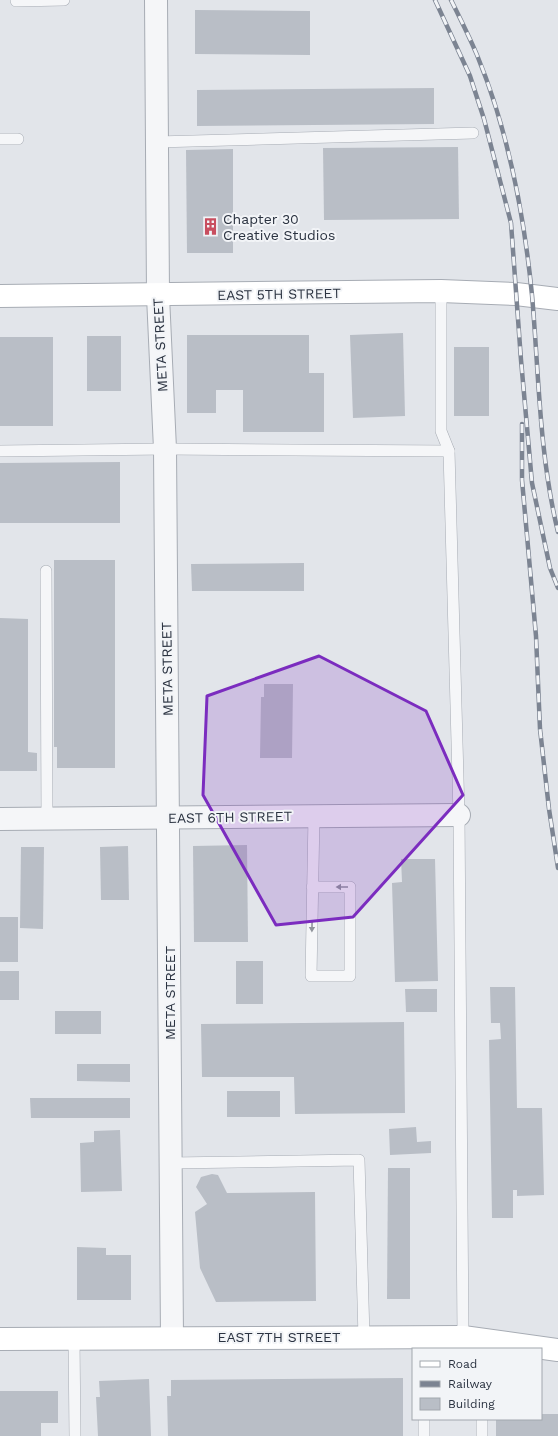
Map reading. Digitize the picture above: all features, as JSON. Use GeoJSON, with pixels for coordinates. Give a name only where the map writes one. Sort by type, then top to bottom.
{"type":"FeatureCollection","features":[{"type":"Feature","properties":{"kind":"street","name":"META STREET"},"geometry":{"type":"LineString","coordinates":[[156,0],[158,296],[165,449],[172,1338]]}},
{"type":"Feature","properties":{"kind":"street","name":"EAST 5TH STREET"},"geometry":{"type":"LineString","coordinates":[[0,296],[158,296],[440,291],[516,294],[558,299]]}},
{"type":"Feature","properties":{"kind":"street","name":"EAST 6TH STREET"},"geometry":{"type":"LineString","coordinates":[[0,819],[460,815]]}},
{"type":"Feature","properties":{"kind":"street","name":"EAST 7TH STREET"},"geometry":{"type":"LineString","coordinates":[[0,1339],[364,1337],[423,1343],[463,1337],[488,1345],[530,1348]]}},
{"type":"Feature","properties":{"kind":"street","name":"EAST 7TH STREET"},"geometry":{"type":"LineString","coordinates":[[542,1349],[558,1350]]}},
{"type":"Feature","properties":{"kind":"lane"},"geometry":{"type":"LineString","coordinates":[[16,1],[64,0]]}},
{"type":"Feature","properties":{"kind":"lane"},"geometry":{"type":"LineString","coordinates":[[156,142],[473,133]]}},
{"type":"Feature","properties":{"kind":"lane"},"geometry":{"type":"LineString","coordinates":[[0,139],[18,139]]}},
{"type":"Feature","properties":{"kind":"lane"},"geometry":{"type":"LineString","coordinates":[[440,291],[441,431],[449,451],[460,815],[463,1337]]}},
{"type":"Feature","properties":{"kind":"lane"},"geometry":{"type":"LineString","coordinates":[[0,451],[165,449],[449,451]]}},
{"type":"Feature","properties":{"kind":"lane"},"geometry":{"type":"LineString","coordinates":[[46,571],[47,819]]}},
{"type":"Feature","properties":{"kind":"lane"},"geometry":{"type":"LineString","coordinates":[[312,887],[350,887],[350,976],[311,976],[312,887],[314,816]]}},
{"type":"Feature","properties":{"kind":"lane"},"geometry":{"type":"LineString","coordinates":[[171,1163],[359,1160],[364,1337]]}},
{"type":"Feature","properties":{"kind":"lane"},"geometry":{"type":"LineString","coordinates":[[74,1338],[75,1436]]}},
{"type":"Feature","properties":{"kind":"lane"},"geometry":{"type":"LineString","coordinates":[[424,1420],[424,1436]]}},
{"type":"Feature","properties":{"kind":"lane"},"geometry":{"type":"LineString","coordinates":[[482,1420],[482,1436]]}},
{"type":"Feature","properties":{"kind":"highlighted area"},"geometry":{"type":"Polygon","coordinates":[[[319,656],[426,711],[463,795],[353,917],[276,925],[203,795],[207,696],[319,656]]]}},
{"type":"Feature","properties":{"kind":"building"},"geometry":{"type":"Polygon","coordinates":[[[195,10],[310,11],[310,55],[195,54],[195,10]]]}},
{"type":"Feature","properties":{"kind":"building"},"geometry":{"type":"Polygon","coordinates":[[[434,88],[434,124],[197,126],[197,90],[434,88]]]}},
{"type":"Feature","properties":{"kind":"building"},"geometry":{"type":"Polygon","coordinates":[[[458,147],[459,219],[324,220],[323,148],[458,147]]]}},
{"type":"Feature","properties":{"kind":"building","name":"Chapter 30 Creative Studios"},"geometry":{"type":"Polygon","coordinates":[[[233,149],[233,253],[187,253],[186,150],[233,149]]]}},
{"type":"Feature","properties":{"kind":"building"},"geometry":{"type":"Polygon","coordinates":[[[403,333],[405,416],[353,418],[350,335],[403,333]]]}},
{"type":"Feature","properties":{"kind":"building"},"geometry":{"type":"Polygon","coordinates":[[[187,335],[309,335],[309,373],[324,373],[324,432],[243,432],[243,390],[216,390],[216,413],[187,413],[187,335]]]}},
{"type":"Feature","properties":{"kind":"building"},"geometry":{"type":"Polygon","coordinates":[[[87,336],[121,336],[121,391],[87,391],[87,336]]]}},
{"type":"Feature","properties":{"kind":"building"},"geometry":{"type":"Polygon","coordinates":[[[0,337],[53,337],[53,426],[0,426],[0,337]]]}},
{"type":"Feature","properties":{"kind":"building"},"geometry":{"type":"Polygon","coordinates":[[[454,347],[489,347],[489,416],[454,416],[454,347]]]}},
{"type":"Feature","properties":{"kind":"building"},"geometry":{"type":"Polygon","coordinates":[[[120,462],[120,523],[0,523],[0,463],[120,462]]]}},
{"type":"Feature","properties":{"kind":"building"},"geometry":{"type":"Polygon","coordinates":[[[54,560],[115,560],[115,768],[57,768],[57,747],[54,747],[54,560]]]}},
{"type":"Feature","properties":{"kind":"building"},"geometry":{"type":"Polygon","coordinates":[[[304,563],[304,591],[192,591],[191,564],[304,563]]]}},
{"type":"Feature","properties":{"kind":"building"},"geometry":{"type":"Polygon","coordinates":[[[0,618],[28,619],[28,752],[37,753],[37,771],[0,771],[0,618]]]}},
{"type":"Feature","properties":{"kind":"building"},"geometry":{"type":"Polygon","coordinates":[[[264,684],[293,684],[292,758],[260,758],[261,697],[264,697],[264,684]]]}},
{"type":"Feature","properties":{"kind":"building"},"geometry":{"type":"Polygon","coordinates":[[[247,845],[248,942],[194,942],[193,846],[247,845]]]}},
{"type":"Feature","properties":{"kind":"building"},"geometry":{"type":"Polygon","coordinates":[[[128,846],[129,900],[101,900],[100,847],[128,846]]]}},
{"type":"Feature","properties":{"kind":"building"},"geometry":{"type":"Polygon","coordinates":[[[21,847],[44,847],[43,929],[20,928],[21,847]]]}},
{"type":"Feature","properties":{"kind":"building"},"geometry":{"type":"Polygon","coordinates":[[[401,859],[435,859],[438,981],[395,982],[392,883],[402,882],[401,859]]]}},
{"type":"Feature","properties":{"kind":"building"},"geometry":{"type":"Polygon","coordinates":[[[0,917],[18,917],[18,962],[0,962],[0,917]]]}},
{"type":"Feature","properties":{"kind":"building"},"geometry":{"type":"Polygon","coordinates":[[[236,961],[263,961],[263,1004],[236,1004],[236,961]]]}},
{"type":"Feature","properties":{"kind":"building"},"geometry":{"type":"Polygon","coordinates":[[[0,971],[19,971],[19,1000],[0,1000],[0,971]]]}},
{"type":"Feature","properties":{"kind":"building"},"geometry":{"type":"Polygon","coordinates":[[[490,987],[515,987],[517,1108],[542,1108],[544,1195],[517,1196],[517,1190],[513,1190],[513,1218],[492,1218],[489,1040],[501,1039],[500,1023],[491,1023],[490,987]]]}},
{"type":"Feature","properties":{"kind":"building"},"geometry":{"type":"Polygon","coordinates":[[[405,989],[437,989],[437,1012],[406,1012],[405,989]]]}},
{"type":"Feature","properties":{"kind":"building"},"geometry":{"type":"Polygon","coordinates":[[[55,1011],[101,1011],[101,1034],[55,1034],[55,1011]]]}},
{"type":"Feature","properties":{"kind":"building"},"geometry":{"type":"Polygon","coordinates":[[[404,1022],[405,1113],[295,1114],[294,1077],[202,1077],[201,1024],[404,1022]]]}},
{"type":"Feature","properties":{"kind":"building"},"geometry":{"type":"Polygon","coordinates":[[[77,1064],[130,1064],[130,1082],[77,1081],[77,1064]]]}},
{"type":"Feature","properties":{"kind":"building"},"geometry":{"type":"Polygon","coordinates":[[[227,1091],[280,1091],[280,1117],[227,1117],[227,1091]]]}},
{"type":"Feature","properties":{"kind":"building"},"geometry":{"type":"Polygon","coordinates":[[[30,1098],[130,1098],[130,1118],[31,1118],[30,1098]]]}},
{"type":"Feature","properties":{"kind":"building"},"geometry":{"type":"Polygon","coordinates":[[[416,1127],[417,1142],[431,1141],[431,1153],[390,1155],[389,1129],[416,1127]]]}},
{"type":"Feature","properties":{"kind":"building"},"geometry":{"type":"Polygon","coordinates":[[[120,1130],[122,1191],[81,1192],[80,1143],[94,1142],[94,1131],[120,1130]]]}},
{"type":"Feature","properties":{"kind":"building"},"geometry":{"type":"Polygon","coordinates":[[[388,1168],[410,1168],[410,1299],[387,1299],[388,1168]]]}},
{"type":"Feature","properties":{"kind":"building"},"geometry":{"type":"Polygon","coordinates":[[[212,1174],[218,1175],[227,1193],[315,1192],[316,1301],[216,1302],[200,1268],[195,1212],[207,1204],[196,1187],[201,1177],[212,1174]]]}},
{"type":"Feature","properties":{"kind":"building"},"geometry":{"type":"Polygon","coordinates":[[[77,1247],[106,1248],[106,1255],[131,1255],[131,1300],[77,1300],[77,1247]]]}},
{"type":"Feature","properties":{"kind":"building"},"geometry":{"type":"Polygon","coordinates":[[[403,1378],[403,1436],[168,1436],[167,1396],[171,1396],[171,1380],[403,1378]]]}},
{"type":"Feature","properties":{"kind":"building"},"geometry":{"type":"Polygon","coordinates":[[[149,1379],[151,1436],[98,1436],[96,1397],[100,1397],[99,1381],[149,1379]]]}},
{"type":"Feature","properties":{"kind":"building"},"geometry":{"type":"Polygon","coordinates":[[[0,1391],[58,1391],[58,1423],[41,1423],[41,1436],[0,1436],[0,1391]]]}},
{"type":"Feature","properties":{"kind":"building"},"geometry":{"type":"Polygon","coordinates":[[[542,1414],[558,1414],[558,1436],[496,1436],[496,1420],[542,1420],[542,1414]]]}},
{"type":"Feature","properties":{"kind":"railway"},"geometry":{"type":"LineString","coordinates":[[435,0],[470,76],[484,119],[511,223],[532,483],[550,568],[558,588]]}},
{"type":"Feature","properties":{"kind":"railway"},"geometry":{"type":"LineString","coordinates":[[451,0],[474,48],[488,84],[498,113],[513,173],[529,265],[543,444],[558,532]]}},
{"type":"Feature","properties":{"kind":"railway"},"geometry":{"type":"LineString","coordinates":[[522,424],[522,480],[536,636],[540,729],[549,809],[558,868]]}},
{"type":"Feature","properties":{"kind":"place","name":"Chapter 30 Creative Studios"},"geometry":{"type":"Point","coordinates":[210,227]}}]}
